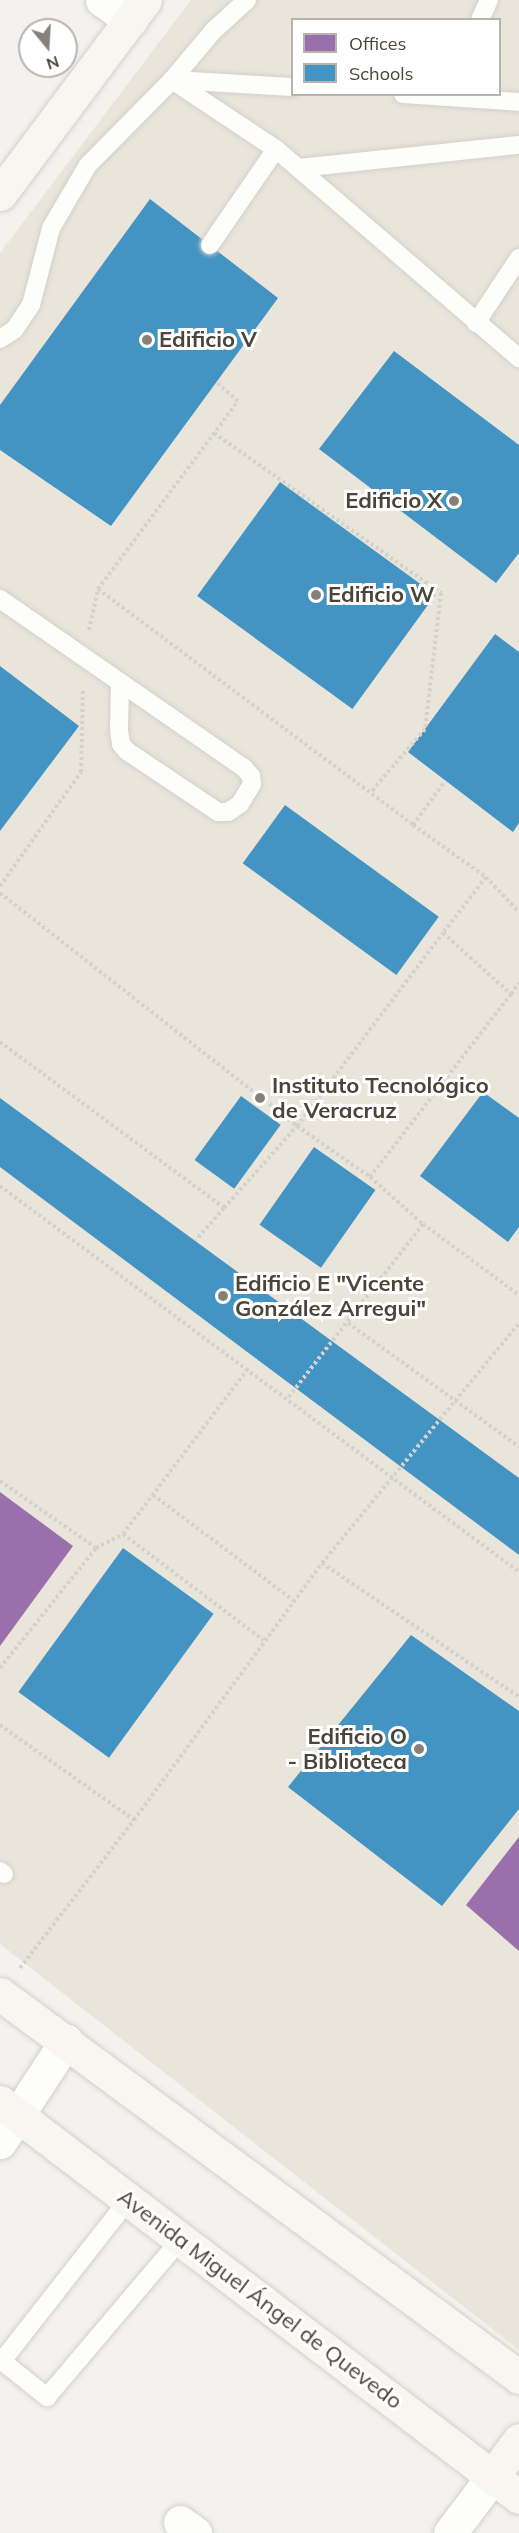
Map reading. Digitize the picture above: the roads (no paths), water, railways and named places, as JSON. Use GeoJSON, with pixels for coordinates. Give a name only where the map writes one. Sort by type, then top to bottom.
{"type":"FeatureCollection","features":[{"type":"Feature","properties":{"kind":"main road"},"geometry":{"type":"LineString","coordinates":[[0,194],[138,10]]}},
{"type":"Feature","properties":{"kind":"main road"},"geometry":{"type":"LineString","coordinates":[[0,1994],[519,2377]]}},
{"type":"Feature","properties":{"kind":"main road","name":"Avenida Miguel Ángel de Quevedo"},"geometry":{"type":"LineString","coordinates":[[10,2109],[519,2497]]}},
{"type":"Feature","properties":{"kind":"main road"},"geometry":{"type":"LineString","coordinates":[[493,2476],[519,2440]]}},
{"type":"Feature","properties":{"kind":"street"},"geometry":{"type":"LineString","coordinates":[[102,0],[138,10]]}},
{"type":"Feature","properties":{"kind":"street"},"geometry":{"type":"LineString","coordinates":[[0,2142],[10,2109],[66,2041]]}},
{"type":"Feature","properties":{"kind":"street"},"geometry":{"type":"LineString","coordinates":[[450,2533],[493,2476]]}},
{"type":"Feature","properties":{"kind":"lane"},"geometry":{"type":"LineString","coordinates":[[0,339],[14,330],[31,305],[51,228],[88,165],[172,80],[213,31],[247,0]]}},
{"type":"Feature","properties":{"kind":"lane"},"geometry":{"type":"LineString","coordinates":[[481,18],[489,0]]}},
{"type":"Feature","properties":{"kind":"lane"},"geometry":{"type":"LineString","coordinates":[[172,80],[291,87]]}},
{"type":"Feature","properties":{"kind":"lane"},"geometry":{"type":"LineString","coordinates":[[172,80],[276,149],[519,358]]}},
{"type":"Feature","properties":{"kind":"lane"},"geometry":{"type":"LineString","coordinates":[[451,96],[519,102]]}},
{"type":"Feature","properties":{"kind":"lane"},"geometry":{"type":"LineString","coordinates":[[299,168],[519,145]]}},
{"type":"Feature","properties":{"kind":"lane"},"geometry":{"type":"LineString","coordinates":[[210,244],[276,149]]}},
{"type":"Feature","properties":{"kind":"lane"},"geometry":{"type":"LineString","coordinates":[[476,323],[519,258]]}},
{"type":"Feature","properties":{"kind":"lane"},"geometry":{"type":"LineString","coordinates":[[0,599],[83,659],[120,683],[244,768],[252,783],[240,804],[228,812],[218,812],[127,752],[121,744],[119,730],[120,683]]}},
{"type":"Feature","properties":{"kind":"lane"},"geometry":{"type":"LineString","coordinates":[[129,2199],[3,2361],[47,2397],[181,2239]]}},
{"type":"Feature","properties":{"kind":"place","name":"Edificio V"},"geometry":{"type":"Point","coordinates":[147,340]}},
{"type":"Feature","properties":{"kind":"place","name":"Edificio X"},"geometry":{"type":"Point","coordinates":[454,501]}},
{"type":"Feature","properties":{"kind":"place","name":"Edificio W"},"geometry":{"type":"Point","coordinates":[316,595]}},
{"type":"Feature","properties":{"kind":"place","name":"Instituto Tecnológico de Veracruz"},"geometry":{"type":"Point","coordinates":[260,1098]}},
{"type":"Feature","properties":{"kind":"place","name":"Edificio E \"Vicente González Arregui\""},"geometry":{"type":"Point","coordinates":[223,1296]}},
{"type":"Feature","properties":{"kind":"place","name":"Edificio O - Biblioteca"},"geometry":{"type":"Point","coordinates":[419,1749]}}]}
